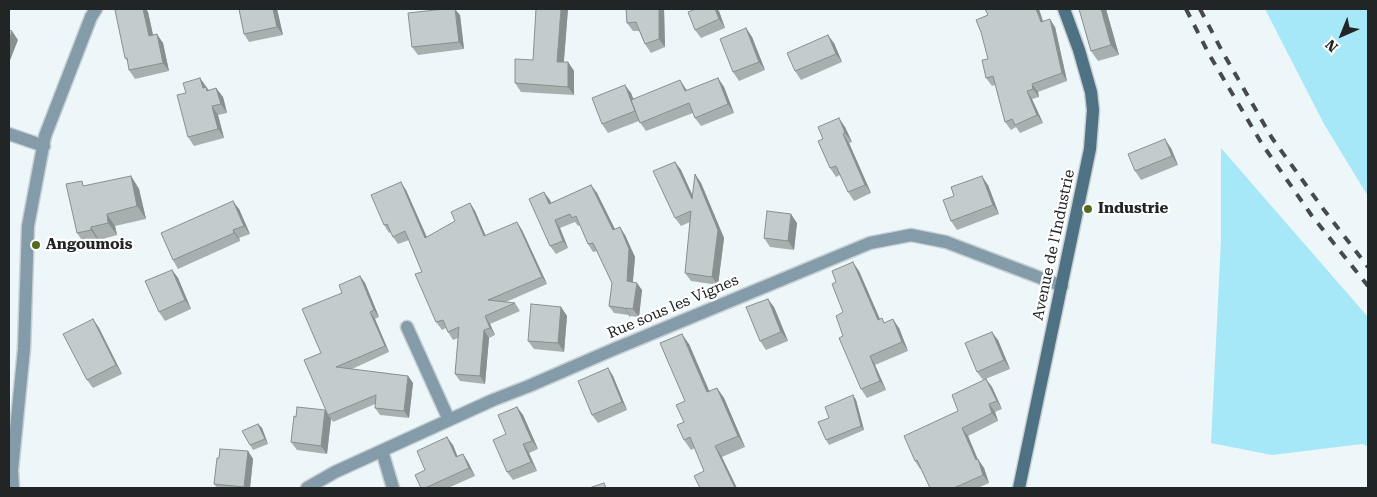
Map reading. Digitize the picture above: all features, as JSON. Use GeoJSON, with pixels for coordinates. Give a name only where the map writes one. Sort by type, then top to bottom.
{"type":"FeatureCollection","features":[{"type":"Feature","properties":{"kind":"street"},"geometry":{"type":"LineString","coordinates":[[13,488],[12,470],[24,349],[28,226],[45,136],[91,17],[96,9]]}},
{"type":"Feature","properties":{"kind":"street","name":"Avenue de l'Industrie"},"geometry":{"type":"LineString","coordinates":[[1019,488],[1090,149],[1093,110],[1091,92],[1079,50],[1064,9]]}},
{"type":"Feature","properties":{"kind":"street"},"geometry":{"type":"LineString","coordinates":[[9,134],[44,146]]}},
{"type":"Feature","properties":{"kind":"street","name":"Rue sous les Vignes"},"geometry":{"type":"LineString","coordinates":[[307,488],[335,472],[493,400],[870,243],[911,235],[946,242],[1062,286]]}},
{"type":"Feature","properties":{"kind":"street"},"geometry":{"type":"LineString","coordinates":[[407,327],[449,420]]}},
{"type":"Feature","properties":{"kind":"street"},"geometry":{"type":"LineString","coordinates":[[382,450],[393,488]]}},
{"type":"Feature","properties":{"kind":"shaded area"},"geometry":{"type":"Polygon","coordinates":[[[1265,9],[1368,9],[1368,195],[1324,124],[1265,9]]]}},
{"type":"Feature","properties":{"kind":"shaded area"},"geometry":{"type":"Polygon","coordinates":[[[1221,148],[1368,317],[1368,446],[1362,444],[1272,455],[1211,443],[1221,240],[1221,148]]]}},
{"type":"Feature","properties":{"kind":"building"},"geometry":{"type":"Polygon","coordinates":[[[143,9],[149,36],[157,34],[163,63],[129,70],[115,10],[143,9]]]}},
{"type":"Feature","properties":{"kind":"building"},"geometry":{"type":"Polygon","coordinates":[[[239,9],[273,9],[277,27],[244,34],[239,9]]]}},
{"type":"Feature","properties":{"kind":"building"},"geometry":{"type":"Polygon","coordinates":[[[455,9],[459,42],[412,47],[408,13],[455,9]]]}},
{"type":"Feature","properties":{"kind":"building"},"geometry":{"type":"Polygon","coordinates":[[[536,9],[561,9],[557,62],[568,62],[568,87],[515,83],[515,59],[533,60],[536,9]]]}},
{"type":"Feature","properties":{"kind":"building"},"geometry":{"type":"Polygon","coordinates":[[[626,9],[659,9],[659,39],[645,44],[636,22],[627,23],[626,9]]]}},
{"type":"Feature","properties":{"kind":"building"},"geometry":{"type":"Polygon","coordinates":[[[696,9],[715,9],[719,19],[695,30],[688,12],[696,9]]]}},
{"type":"Feature","properties":{"kind":"building"},"geometry":{"type":"Polygon","coordinates":[[[985,9],[1036,9],[1041,22],[1050,19],[1062,73],[1032,84],[1033,89],[1027,91],[1037,115],[1015,125],[1012,119],[1005,122],[993,76],[986,78],[982,60],[988,59],[976,20],[988,15],[985,9]]]}},
{"type":"Feature","properties":{"kind":"building"},"geometry":{"type":"Polygon","coordinates":[[[1079,9],[1101,9],[1111,45],[1091,51],[1079,9]]]}},
{"type":"Feature","properties":{"kind":"building"},"geometry":{"type":"Polygon","coordinates":[[[746,28],[759,62],[733,72],[720,39],[746,28]]]}},
{"type":"Feature","properties":{"kind":"building"},"geometry":{"type":"Polygon","coordinates":[[[828,35],[836,54],[795,71],[787,53],[828,35]]]}},
{"type":"Feature","properties":{"kind":"building"},"geometry":{"type":"Polygon","coordinates":[[[200,78],[203,88],[206,87],[207,91],[216,88],[221,104],[212,106],[218,129],[188,137],[177,95],[186,93],[183,83],[200,78]]]}},
{"type":"Feature","properties":{"kind":"building"},"geometry":{"type":"Polygon","coordinates":[[[718,78],[728,104],[695,118],[689,103],[640,123],[631,100],[680,80],[685,91],[718,78]]]}},
{"type":"Feature","properties":{"kind":"building"},"geometry":{"type":"Polygon","coordinates":[[[625,85],[635,111],[602,124],[592,98],[625,85]]]}},
{"type":"Feature","properties":{"kind":"building"},"geometry":{"type":"Polygon","coordinates":[[[839,118],[845,133],[843,134],[865,185],[848,192],[836,166],[830,168],[818,141],[823,139],[818,127],[839,118]]]}},
{"type":"Feature","properties":{"kind":"building"},"geometry":{"type":"Polygon","coordinates":[[[1165,139],[1172,156],[1135,171],[1128,154],[1165,139]]]}},
{"type":"Feature","properties":{"kind":"building"},"geometry":{"type":"Polygon","coordinates":[[[675,162],[692,199],[695,174],[718,230],[712,277],[685,273],[691,211],[675,218],[653,171],[675,162]]]}},
{"type":"Feature","properties":{"kind":"building"},"geometry":{"type":"Polygon","coordinates":[[[131,176],[137,206],[107,214],[108,223],[77,233],[66,184],[82,181],[83,186],[131,176]]]}},
{"type":"Feature","properties":{"kind":"building"},"geometry":{"type":"Polygon","coordinates":[[[982,176],[993,205],[951,221],[943,200],[954,196],[951,187],[982,176]]]}},
{"type":"Feature","properties":{"kind":"building"},"geometry":{"type":"Polygon","coordinates":[[[401,182],[425,238],[455,221],[451,212],[470,203],[484,236],[517,222],[542,277],[488,300],[515,303],[485,316],[490,328],[484,330],[480,376],[455,374],[459,327],[448,332],[443,320],[436,322],[415,274],[422,272],[405,231],[393,237],[387,224],[384,225],[371,195],[401,182]]]}},
{"type":"Feature","properties":{"kind":"building"},"geometry":{"type":"Polygon","coordinates":[[[591,185],[613,230],[620,227],[629,249],[627,281],[637,283],[633,309],[609,306],[612,283],[593,243],[588,244],[576,216],[572,218],[570,214],[555,220],[563,241],[550,246],[529,199],[544,192],[549,204],[591,185]]]}},
{"type":"Feature","properties":{"kind":"building"},"geometry":{"type":"Polygon","coordinates":[[[233,201],[244,226],[233,230],[234,233],[173,260],[161,233],[233,201]]]}},
{"type":"Feature","properties":{"kind":"building"},"geometry":{"type":"Polygon","coordinates":[[[767,211],[791,214],[788,241],[764,238],[767,211]]]}},
{"type":"Feature","properties":{"kind":"building"},"geometry":{"type":"Polygon","coordinates":[[[853,262],[878,320],[882,318],[884,323],[893,319],[902,342],[870,356],[880,381],[861,389],[839,338],[843,336],[836,316],[843,312],[832,284],[836,282],[832,271],[853,262]]]}},
{"type":"Feature","properties":{"kind":"building"},"geometry":{"type":"Polygon","coordinates":[[[172,270],[185,300],[159,312],[145,281],[172,270]]]}},
{"type":"Feature","properties":{"kind":"building"},"geometry":{"type":"Polygon","coordinates":[[[360,276],[374,310],[370,312],[385,346],[336,367],[408,376],[404,411],[375,408],[376,395],[328,415],[304,360],[321,353],[302,309],[342,293],[339,285],[360,276]]]}},
{"type":"Feature","properties":{"kind":"building"},"geometry":{"type":"Polygon","coordinates":[[[768,299],[781,332],[760,341],[746,307],[768,299]]]}},
{"type":"Feature","properties":{"kind":"building"},"geometry":{"type":"Polygon","coordinates":[[[531,304],[561,307],[558,343],[528,341],[531,304]]]}},
{"type":"Feature","properties":{"kind":"building"},"geometry":{"type":"Polygon","coordinates":[[[93,319],[116,365],[87,380],[63,334],[93,319]]]}},
{"type":"Feature","properties":{"kind":"building"},"geometry":{"type":"Polygon","coordinates":[[[992,332],[1004,360],[977,372],[965,343],[992,332]]]}},
{"type":"Feature","properties":{"kind":"building"},"geometry":{"type":"Polygon","coordinates":[[[682,334],[707,392],[717,388],[738,436],[715,446],[735,488],[700,488],[694,476],[704,471],[690,437],[684,440],[677,425],[684,422],[676,405],[685,401],[660,343],[682,334]]]}},
{"type":"Feature","properties":{"kind":"building"},"geometry":{"type":"Polygon","coordinates":[[[608,368],[622,402],[592,415],[578,381],[608,368]]]}},
{"type":"Feature","properties":{"kind":"building"},"geometry":{"type":"Polygon","coordinates":[[[986,379],[997,401],[989,404],[992,413],[962,428],[976,460],[978,459],[983,475],[954,488],[930,488],[904,436],[958,411],[952,395],[986,379]]]}},
{"type":"Feature","properties":{"kind":"building"},"geometry":{"type":"Polygon","coordinates":[[[853,395],[861,426],[826,440],[818,422],[829,418],[825,407],[853,395]]]}},
{"type":"Feature","properties":{"kind":"building"},"geometry":{"type":"Polygon","coordinates":[[[297,407],[325,410],[321,446],[291,442],[297,407]]]}},
{"type":"Feature","properties":{"kind":"building"},"geometry":{"type":"Polygon","coordinates":[[[517,407],[532,441],[523,444],[531,462],[507,472],[493,440],[506,434],[498,415],[517,407]]]}},
{"type":"Feature","properties":{"kind":"building"},"geometry":{"type":"Polygon","coordinates":[[[258,424],[265,439],[250,445],[242,431],[258,424]]]}},
{"type":"Feature","properties":{"kind":"building"},"geometry":{"type":"Polygon","coordinates":[[[447,437],[456,457],[463,454],[469,468],[425,488],[421,488],[415,475],[425,470],[417,451],[447,437]]]}},
{"type":"Feature","properties":{"kind":"building"},"geometry":{"type":"Polygon","coordinates":[[[220,449],[248,451],[244,487],[214,484],[220,449]]]}},
{"type":"Feature","properties":{"kind":"building"},"geometry":{"type":"Polygon","coordinates":[[[604,483],[606,488],[589,488],[604,483]]]}},
{"type":"Feature","properties":{"kind":"railway"},"geometry":{"type":"LineString","coordinates":[[1186,9],[1210,56],[1262,144],[1312,216],[1368,286]]}},
{"type":"Feature","properties":{"kind":"railway"},"geometry":{"type":"LineString","coordinates":[[1200,9],[1272,138],[1368,267]]}},
{"type":"Feature","properties":{"kind":"place","name":"Industrie"},"geometry":{"type":"Point","coordinates":[1088,209]}},
{"type":"Feature","properties":{"kind":"place","name":"Angoumois"},"geometry":{"type":"Point","coordinates":[36,245]}}]}
